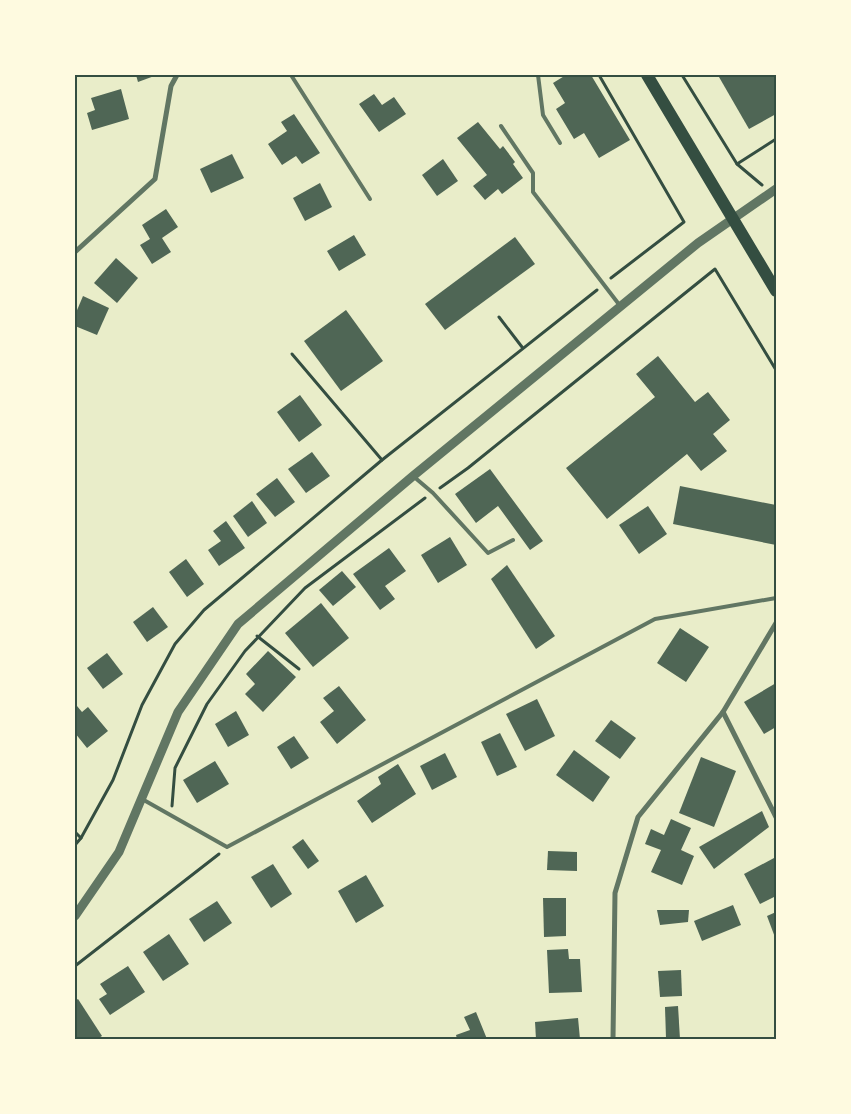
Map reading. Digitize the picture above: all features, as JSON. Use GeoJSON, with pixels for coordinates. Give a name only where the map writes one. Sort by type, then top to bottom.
{"type":"FeatureCollection","features":[{"type":"Feature","properties":{"kind":"main road"},"geometry":{"type":"LineString","coordinates":[[647,75],[776,291]]}},
{"type":"Feature","properties":{"kind":"street"},"geometry":{"type":"LineString","coordinates":[[75,252],[155,178],[171,86],[177,75]]}},
{"type":"Feature","properties":{"kind":"street"},"geometry":{"type":"LineString","coordinates":[[75,916],[119,852],[178,712],[238,624],[413,476],[698,243],[774,191]]}},
{"type":"Feature","properties":{"kind":"street"},"geometry":{"type":"LineString","coordinates":[[613,1039],[615,894],[638,818],[723,712],[776,623]]}},
{"type":"Feature","properties":{"kind":"street"},"geometry":{"type":"LineString","coordinates":[[723,712],[776,817]]}},
{"type":"Feature","properties":{"kind":"lane"},"geometry":{"type":"LineString","coordinates":[[292,75],[370,199]]}},
{"type":"Feature","properties":{"kind":"lane"},"geometry":{"type":"LineString","coordinates":[[538,75],[543,115],[560,143]]}},
{"type":"Feature","properties":{"kind":"lane"},"geometry":{"type":"LineString","coordinates":[[500,126],[533,173],[533,192],[621,307]]}},
{"type":"Feature","properties":{"kind":"lane"},"geometry":{"type":"LineString","coordinates":[[413,476],[433,493],[488,553],[513,540]]}},
{"type":"Feature","properties":{"kind":"lane"},"geometry":{"type":"LineString","coordinates":[[142,799],[227,848],[655,619],[776,598]]}},
{"type":"Feature","properties":{"kind":"path"},"geometry":{"type":"LineString","coordinates":[[75,845],[81,838],[113,780],[142,705],[175,644],[204,610],[382,460],[522,347],[684,222],[599,75]]}},
{"type":"Feature","properties":{"kind":"path"},"geometry":{"type":"LineString","coordinates":[[682,75],[737,164],[774,191]]}},
{"type":"Feature","properties":{"kind":"path"},"geometry":{"type":"LineString","coordinates":[[737,164],[776,139]]}},
{"type":"Feature","properties":{"kind":"path"},"geometry":{"type":"LineString","coordinates":[[171,816],[175,768],[207,704],[257,636],[305,588],[468,468],[715,269],[776,370]]}},
{"type":"Feature","properties":{"kind":"path"},"geometry":{"type":"LineString","coordinates":[[499,317],[522,347]]}},
{"type":"Feature","properties":{"kind":"path"},"geometry":{"type":"LineString","coordinates":[[292,354],[382,460]]}},
{"type":"Feature","properties":{"kind":"path"},"geometry":{"type":"LineString","coordinates":[[257,636],[299,669]]}},
{"type":"Feature","properties":{"kind":"path"},"geometry":{"type":"LineString","coordinates":[[75,832],[81,838]]}},
{"type":"Feature","properties":{"kind":"path"},"geometry":{"type":"LineString","coordinates":[[75,966],[227,848]]}},
{"type":"Feature","properties":{"kind":"building"},"geometry":{"type":"Polygon","coordinates":[[[136,75],[157,75],[138,82],[136,75]]]}},
{"type":"Feature","properties":{"kind":"building"},"geometry":{"type":"Polygon","coordinates":[[[566,75],[591,75],[630,140],[599,158],[584,133],[574,139],[556,109],[565,103],[553,83],[566,75]]]}},
{"type":"Feature","properties":{"kind":"building"},"geometry":{"type":"Polygon","coordinates":[[[723,75],[776,75],[776,114],[749,129],[719,77],[723,75]]]}},
{"type":"Feature","properties":{"kind":"building"},"geometry":{"type":"Polygon","coordinates":[[[121,89],[129,119],[92,130],[87,113],[95,110],[91,98],[121,89]]]}},
{"type":"Feature","properties":{"kind":"building"},"geometry":{"type":"Polygon","coordinates":[[[374,94],[382,105],[394,97],[406,114],[379,132],[359,104],[374,94]]]}},
{"type":"Feature","properties":{"kind":"building"},"geometry":{"type":"Polygon","coordinates":[[[294,114],[320,153],[302,164],[296,156],[282,165],[268,144],[287,131],[281,122],[294,114]]]}},
{"type":"Feature","properties":{"kind":"building"},"geometry":{"type":"Polygon","coordinates":[[[478,122],[500,149],[503,146],[515,162],[513,164],[523,178],[502,194],[498,189],[485,200],[473,186],[487,175],[457,138],[478,122]]]}},
{"type":"Feature","properties":{"kind":"building"},"geometry":{"type":"Polygon","coordinates":[[[232,154],[244,178],[211,193],[200,169],[232,154]]]}},
{"type":"Feature","properties":{"kind":"building"},"geometry":{"type":"Polygon","coordinates":[[[443,159],[458,181],[437,196],[422,175],[443,159]]]}},
{"type":"Feature","properties":{"kind":"building"},"geometry":{"type":"Polygon","coordinates":[[[320,183],[332,207],[305,221],[293,198],[320,183]]]}},
{"type":"Feature","properties":{"kind":"building"},"geometry":{"type":"Polygon","coordinates":[[[166,209],[178,227],[162,238],[171,252],[152,264],[140,245],[150,239],[142,225],[166,209]]]}},
{"type":"Feature","properties":{"kind":"building"},"geometry":{"type":"Polygon","coordinates":[[[354,235],[366,255],[339,271],[327,251],[354,235]]]}},
{"type":"Feature","properties":{"kind":"building"},"geometry":{"type":"Polygon","coordinates":[[[515,237],[535,264],[445,330],[425,304],[515,237]]]}},
{"type":"Feature","properties":{"kind":"building"},"geometry":{"type":"Polygon","coordinates":[[[116,258],[138,278],[117,303],[94,283],[116,258]]]}},
{"type":"Feature","properties":{"kind":"building"},"geometry":{"type":"Polygon","coordinates":[[[83,296],[109,308],[97,335],[75,326],[75,315],[83,296]]]}},
{"type":"Feature","properties":{"kind":"building"},"geometry":{"type":"Polygon","coordinates":[[[346,310],[383,361],[341,391],[304,341],[346,310]]]}},
{"type":"Feature","properties":{"kind":"building"},"geometry":{"type":"Polygon","coordinates":[[[658,356],[695,402],[708,392],[730,420],[713,434],[727,451],[701,471],[687,454],[607,519],[566,468],[655,397],[636,374],[658,356]]]}},
{"type":"Feature","properties":{"kind":"building"},"geometry":{"type":"Polygon","coordinates":[[[300,395],[322,425],[299,442],[277,412],[300,395]]]}},
{"type":"Feature","properties":{"kind":"building"},"geometry":{"type":"Polygon","coordinates":[[[312,452],[330,476],[306,493],[288,469],[312,452]]]}},
{"type":"Feature","properties":{"kind":"building"},"geometry":{"type":"Polygon","coordinates":[[[490,469],[543,541],[530,550],[498,506],[476,523],[455,494],[490,469]]]}},
{"type":"Feature","properties":{"kind":"building"},"geometry":{"type":"Polygon","coordinates":[[[277,478],[295,502],[275,517],[256,494],[277,478]]]}},
{"type":"Feature","properties":{"kind":"building"},"geometry":{"type":"Polygon","coordinates":[[[680,486],[776,505],[776,545],[673,524],[680,486]]]}},
{"type":"Feature","properties":{"kind":"building"},"geometry":{"type":"Polygon","coordinates":[[[252,501],[267,523],[248,537],[233,516],[252,501]]]}},
{"type":"Feature","properties":{"kind":"building"},"geometry":{"type":"Polygon","coordinates":[[[648,506],[667,534],[639,554],[619,525],[648,506]]]}},
{"type":"Feature","properties":{"kind":"building"},"geometry":{"type":"Polygon","coordinates":[[[226,521],[245,548],[219,566],[208,550],[221,541],[213,531],[226,521]]]}},
{"type":"Feature","properties":{"kind":"building"},"geometry":{"type":"Polygon","coordinates":[[[450,537],[467,565],[438,583],[421,555],[450,537]]]}},
{"type":"Feature","properties":{"kind":"building"},"geometry":{"type":"Polygon","coordinates":[[[389,548],[406,571],[385,586],[395,599],[380,610],[353,574],[389,548]]]}},
{"type":"Feature","properties":{"kind":"building"},"geometry":{"type":"Polygon","coordinates":[[[186,559],[204,584],[187,597],[169,572],[186,559]]]}},
{"type":"Feature","properties":{"kind":"building"},"geometry":{"type":"Polygon","coordinates":[[[507,565],[555,636],[536,649],[491,579],[507,565]]]}},
{"type":"Feature","properties":{"kind":"building"},"geometry":{"type":"Polygon","coordinates":[[[342,571],[356,587],[333,606],[319,590],[342,571]]]}},
{"type":"Feature","properties":{"kind":"building"},"geometry":{"type":"Polygon","coordinates":[[[321,603],[349,638],[313,667],[285,633],[321,603]]]}},
{"type":"Feature","properties":{"kind":"building"},"geometry":{"type":"Polygon","coordinates":[[[153,607],[168,627],[147,642],[133,622],[153,607]]]}},
{"type":"Feature","properties":{"kind":"building"},"geometry":{"type":"Polygon","coordinates":[[[680,628],[709,647],[686,682],[657,663],[680,628]]]}},
{"type":"Feature","properties":{"kind":"building"},"geometry":{"type":"Polygon","coordinates":[[[268,651],[296,677],[263,712],[245,694],[255,684],[246,674],[268,651]]]}},
{"type":"Feature","properties":{"kind":"building"},"geometry":{"type":"Polygon","coordinates":[[[107,653],[123,674],[103,689],[87,668],[107,653]]]}},
{"type":"Feature","properties":{"kind":"building"},"geometry":{"type":"Polygon","coordinates":[[[776,683],[776,727],[764,734],[744,702],[776,683]]]}},
{"type":"Feature","properties":{"kind":"building"},"geometry":{"type":"Polygon","coordinates":[[[339,686],[366,720],[337,744],[320,722],[334,711],[323,698],[339,686]]]}},
{"type":"Feature","properties":{"kind":"building"},"geometry":{"type":"Polygon","coordinates":[[[537,699],[555,736],[525,751],[506,714],[537,699]]]}},
{"type":"Feature","properties":{"kind":"building"},"geometry":{"type":"Polygon","coordinates":[[[77,706],[82,712],[88,707],[108,731],[87,748],[75,733],[77,706]]]}},
{"type":"Feature","properties":{"kind":"building"},"geometry":{"type":"Polygon","coordinates":[[[236,711],[249,735],[228,747],[215,724],[236,711]]]}},
{"type":"Feature","properties":{"kind":"building"},"geometry":{"type":"Polygon","coordinates":[[[611,720],[636,738],[620,759],[595,741],[611,720]]]}},
{"type":"Feature","properties":{"kind":"building"},"geometry":{"type":"Polygon","coordinates":[[[500,733],[517,767],[497,776],[481,742],[500,733]]]}},
{"type":"Feature","properties":{"kind":"building"},"geometry":{"type":"Polygon","coordinates":[[[294,736],[309,758],[291,769],[277,747],[294,736]]]}},
{"type":"Feature","properties":{"kind":"building"},"geometry":{"type":"Polygon","coordinates":[[[574,750],[610,777],[593,802],[556,775],[574,750]]]}},
{"type":"Feature","properties":{"kind":"building"},"geometry":{"type":"Polygon","coordinates":[[[445,753],[457,777],[432,790],[420,766],[445,753]]]}},
{"type":"Feature","properties":{"kind":"building"},"geometry":{"type":"Polygon","coordinates":[[[701,757],[736,771],[714,827],[679,813],[701,757]]]}},
{"type":"Feature","properties":{"kind":"building"},"geometry":{"type":"Polygon","coordinates":[[[215,761],[229,784],[197,803],[183,780],[215,761]]]}},
{"type":"Feature","properties":{"kind":"building"},"geometry":{"type":"Polygon","coordinates":[[[398,764],[416,794],[372,823],[357,801],[381,784],[378,777],[398,764]]]}},
{"type":"Feature","properties":{"kind":"building"},"geometry":{"type":"Polygon","coordinates":[[[762,811],[769,827],[714,869],[699,847],[762,811]]]}},
{"type":"Feature","properties":{"kind":"building"},"geometry":{"type":"Polygon","coordinates":[[[671,819],[691,828],[681,850],[694,856],[682,885],[651,872],[661,850],[645,844],[651,829],[664,835],[671,819]]]}},
{"type":"Feature","properties":{"kind":"building"},"geometry":{"type":"Polygon","coordinates":[[[303,839],[319,861],[308,869],[292,847],[303,839]]]}},
{"type":"Feature","properties":{"kind":"building"},"geometry":{"type":"Polygon","coordinates":[[[548,851],[577,852],[577,871],[547,870],[548,851]]]}},
{"type":"Feature","properties":{"kind":"building"},"geometry":{"type":"Polygon","coordinates":[[[774,858],[776,862],[776,896],[760,904],[744,874],[774,858]]]}},
{"type":"Feature","properties":{"kind":"building"},"geometry":{"type":"Polygon","coordinates":[[[273,864],[292,894],[271,908],[251,877],[273,864]]]}},
{"type":"Feature","properties":{"kind":"building"},"geometry":{"type":"Polygon","coordinates":[[[366,875],[384,906],[356,923],[338,891],[366,875]]]}},
{"type":"Feature","properties":{"kind":"building"},"geometry":{"type":"Polygon","coordinates":[[[543,898],[566,898],[566,936],[544,937],[543,898]]]}},
{"type":"Feature","properties":{"kind":"building"},"geometry":{"type":"Polygon","coordinates":[[[217,901],[232,923],[204,942],[189,919],[217,901]]]}},
{"type":"Feature","properties":{"kind":"building"},"geometry":{"type":"Polygon","coordinates":[[[733,905],[741,925],[702,941],[694,921],[733,905]]]}},
{"type":"Feature","properties":{"kind":"building"},"geometry":{"type":"Polygon","coordinates":[[[657,910],[689,910],[688,922],[660,925],[657,910]]]}},
{"type":"Feature","properties":{"kind":"building"},"geometry":{"type":"Polygon","coordinates":[[[776,912],[776,940],[767,916],[776,912]]]}},
{"type":"Feature","properties":{"kind":"building"},"geometry":{"type":"Polygon","coordinates":[[[169,934],[189,964],[163,981],[143,952],[169,934]]]}},
{"type":"Feature","properties":{"kind":"building"},"geometry":{"type":"Polygon","coordinates":[[[568,949],[569,959],[580,959],[582,992],[549,993],[547,950],[568,949]]]}},
{"type":"Feature","properties":{"kind":"building"},"geometry":{"type":"Polygon","coordinates":[[[128,966],[145,992],[110,1015],[99,999],[107,994],[100,984],[128,966]]]}},
{"type":"Feature","properties":{"kind":"building"},"geometry":{"type":"Polygon","coordinates":[[[681,970],[682,996],[660,997],[658,971],[681,970]]]}},
{"type":"Feature","properties":{"kind":"building"},"geometry":{"type":"Polygon","coordinates":[[[78,999],[102,1036],[97,1039],[75,1039],[75,1001],[78,999]]]}},
{"type":"Feature","properties":{"kind":"building"},"geometry":{"type":"Polygon","coordinates":[[[678,1006],[680,1039],[666,1039],[665,1007],[678,1006]]]}},
{"type":"Feature","properties":{"kind":"building"},"geometry":{"type":"Polygon","coordinates":[[[476,1012],[487,1039],[457,1039],[456,1035],[470,1030],[464,1017],[476,1012]]]}},
{"type":"Feature","properties":{"kind":"building"},"geometry":{"type":"Polygon","coordinates":[[[578,1018],[580,1039],[536,1039],[535,1022],[578,1018]]]}}]}
